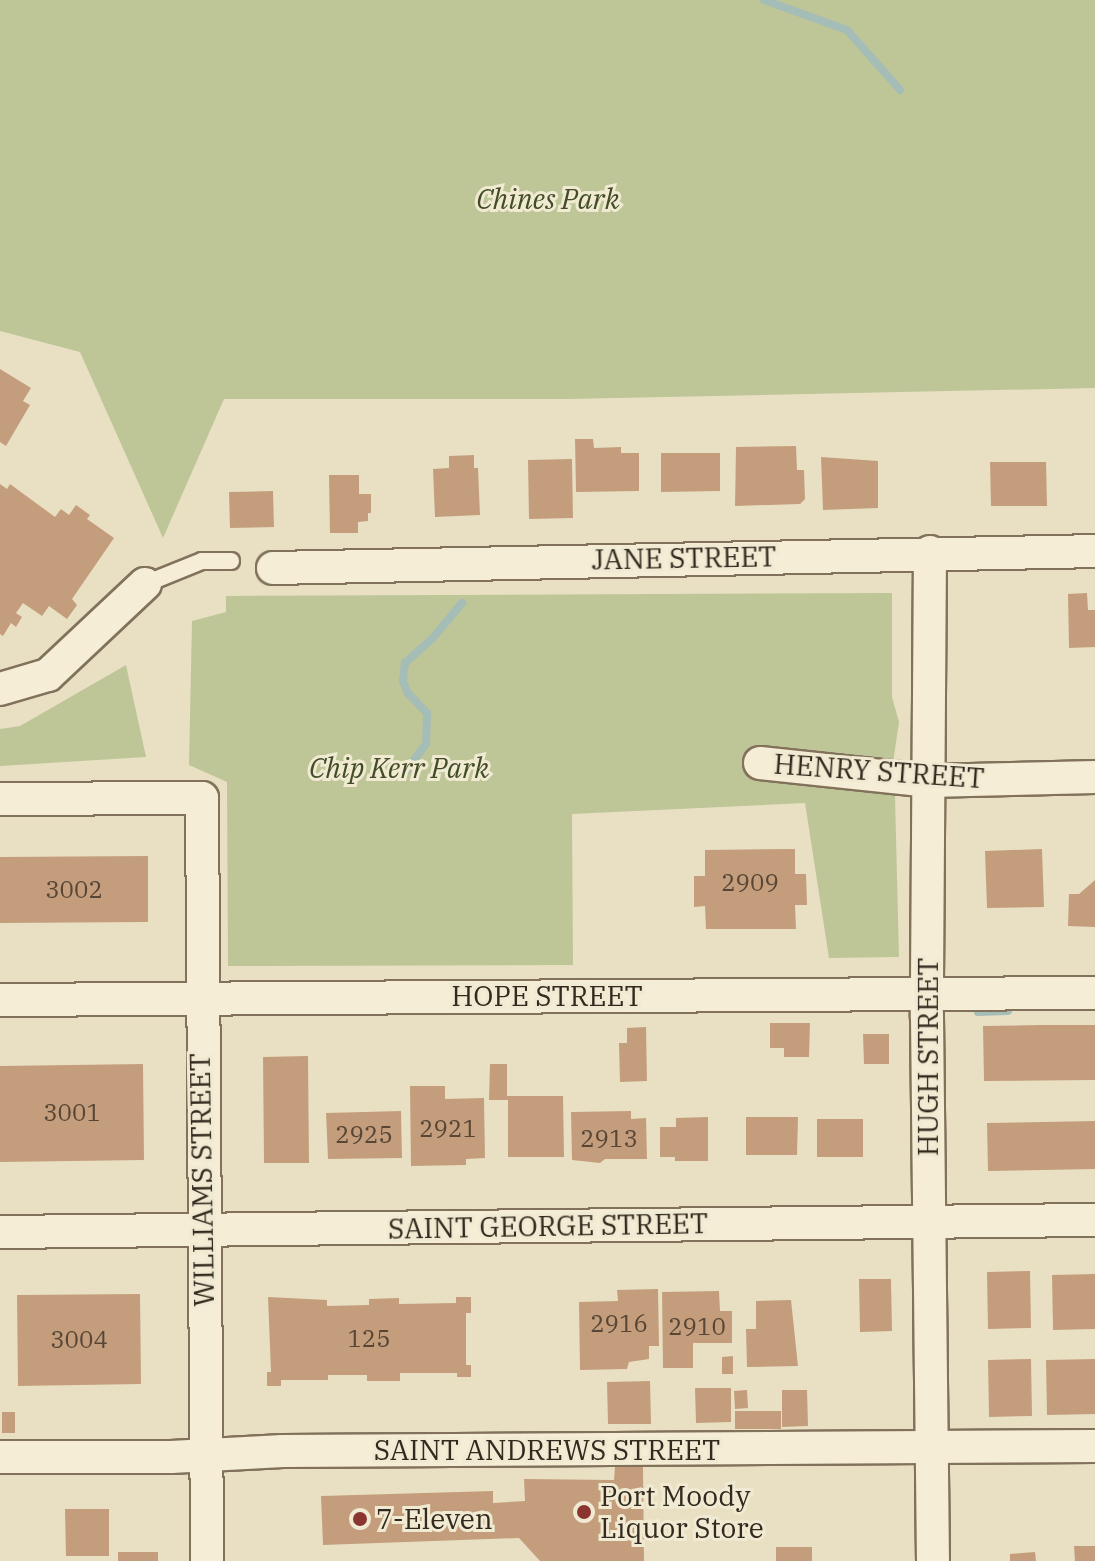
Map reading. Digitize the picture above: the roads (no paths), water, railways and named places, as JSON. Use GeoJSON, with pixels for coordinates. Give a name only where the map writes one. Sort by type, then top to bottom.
{"type":"FeatureCollection","features":[{"type":"Feature","properties":{"kind":"street","name":"JANE STREET"},"geometry":{"type":"LineString","coordinates":[[273,568],[930,552],[1095,551]]}},
{"type":"Feature","properties":{"kind":"street","name":"HUGH STREET"},"geometry":{"type":"LineString","coordinates":[[930,552],[927,994],[933,1561]]}},
{"type":"Feature","properties":{"kind":"street"},"geometry":{"type":"LineString","coordinates":[[0,689],[48,675],[145,584]]}},
{"type":"Feature","properties":{"kind":"street","name":"HENRY STREET"},"geometry":{"type":"LineString","coordinates":[[760,763],[928,781],[1095,777]]}},
{"type":"Feature","properties":{"kind":"street","name":"WILLIAMS STREET"},"geometry":{"type":"LineString","coordinates":[[0,799],[202,798],[207,1561]]}},
{"type":"Feature","properties":{"kind":"street","name":"HOPE STREET"},"geometry":{"type":"LineString","coordinates":[[0,1000],[1095,993]]}},
{"type":"Feature","properties":{"kind":"street","name":"SAINT GEORGE STREET"},"geometry":{"type":"LineString","coordinates":[[0,1232],[1095,1220]]}},
{"type":"Feature","properties":{"kind":"street","name":"SAINT ANDREWS STREET"},"geometry":{"type":"LineString","coordinates":[[0,1457],[297,1451],[1095,1446]]}},
{"type":"Feature","properties":{"kind":"lane"},"geometry":{"type":"LineString","coordinates":[[145,584],[202,561],[231,561]]}},
{"type":"Feature","properties":{"kind":"waterway"},"geometry":{"type":"LineString","coordinates":[[764,0],[847,30],[900,90]]}},
{"type":"Feature","properties":{"kind":"waterway"},"geometry":{"type":"LineString","coordinates":[[404,774],[426,744],[427,713],[408,693],[403,681],[405,663],[432,639],[462,603]]}},
{"type":"Feature","properties":{"kind":"waterway"},"geometry":{"type":"LineString","coordinates":[[978,1012],[1008,1011]]}},
{"type":"Feature","properties":{"kind":"place","name":"Port Moody Liquor Store"},"geometry":{"type":"Point","coordinates":[584,1512]}},
{"type":"Feature","properties":{"kind":"place","name":"7-Eleven"},"geometry":{"type":"Point","coordinates":[360,1519]}},
{"type":"Feature","properties":{"kind":"park label","name":"Chines Park"},"geometry":{"type":"Point","coordinates":[548,199]}},
{"type":"Feature","properties":{"kind":"park label","name":"Chip Kerr Park"},"geometry":{"type":"Point","coordinates":[399,768]}}]}
